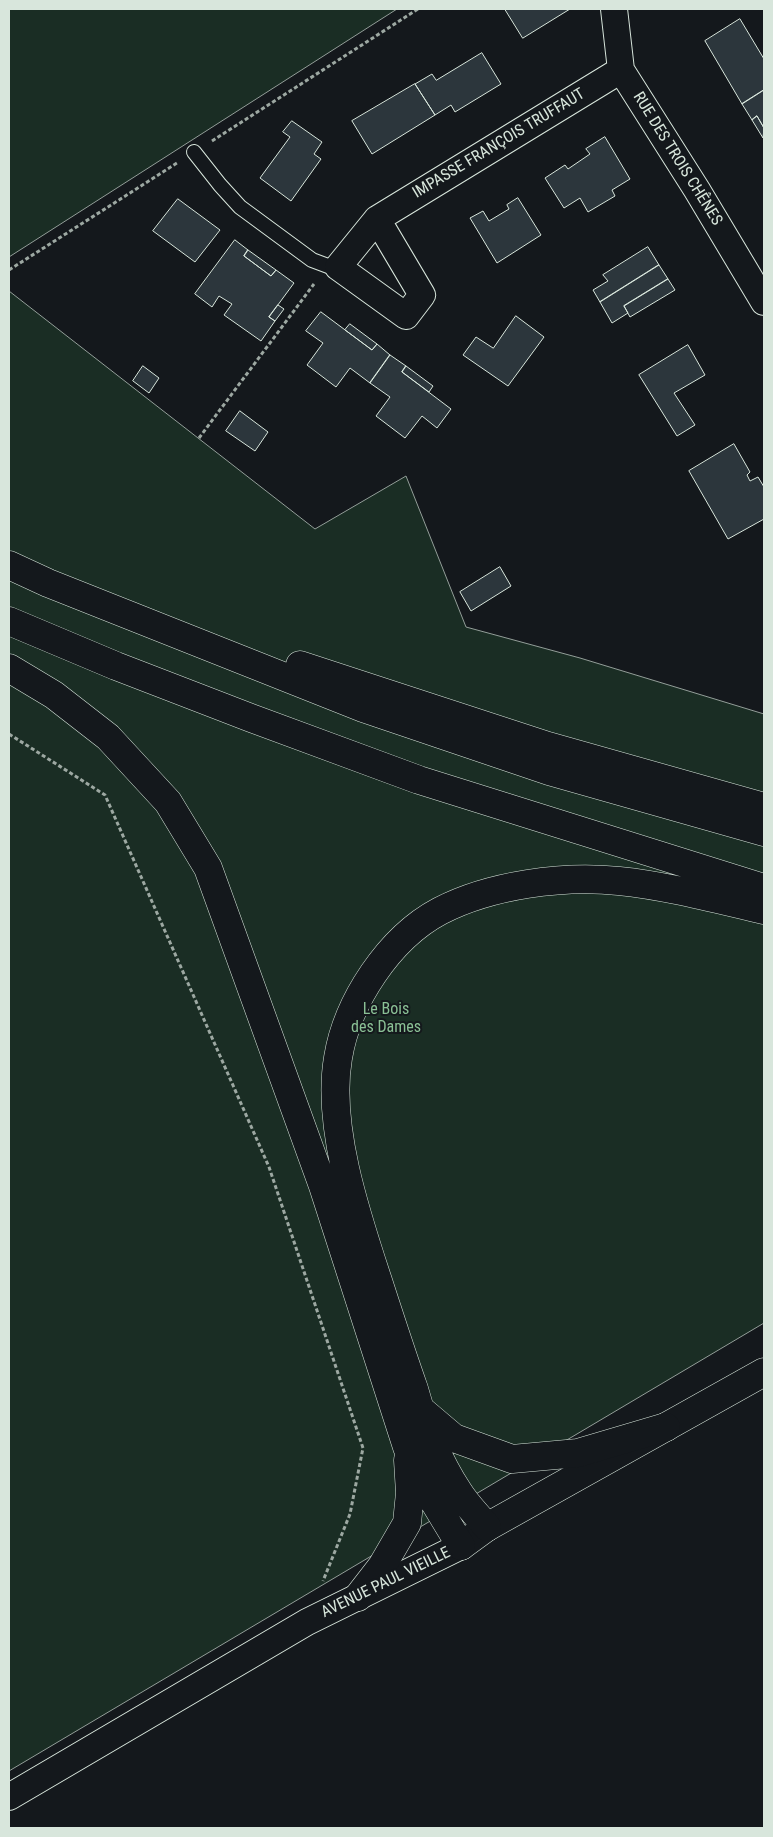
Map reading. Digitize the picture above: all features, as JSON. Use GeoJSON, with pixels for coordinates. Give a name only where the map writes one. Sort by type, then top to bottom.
{"type":"FeatureCollection","features":[{"type":"Feature","properties":{"kind":"main road"},"geometry":{"type":"LineString","coordinates":[[9,565],[48,583],[362,708],[549,771],[764,832]]}},
{"type":"Feature","properties":{"kind":"main road"},"geometry":{"type":"LineString","coordinates":[[48,583],[548,746],[764,807]]}},
{"type":"Feature","properties":{"kind":"main road"},"geometry":{"type":"LineString","coordinates":[[9,621],[134,673],[419,780],[764,888]]}},
{"type":"Feature","properties":{"kind":"main road"},"geometry":{"type":"LineString","coordinates":[[9,668],[54,695],[108,737],[168,802],[208,868],[323,1186],[407,1446],[424,1485],[461,1546]]}},
{"type":"Feature","properties":{"kind":"main road"},"geometry":{"type":"LineString","coordinates":[[487,1527],[459,1492],[430,1440],[361,1228],[338,1134],[336,1097],[338,1059],[346,1026],[360,996],[382,962],[408,934],[439,912],[471,898],[504,889],[542,882],[578,880],[618,881],[678,890],[764,910]]}},
{"type":"Feature","properties":{"kind":"main road","name":"AVENUE PAUL VIEILLE"},"geometry":{"type":"LineString","coordinates":[[461,1546],[487,1527],[764,1372]]}},
{"type":"Feature","properties":{"kind":"main road"},"geometry":{"type":"LineString","coordinates":[[421,1410],[454,1438],[512,1459],[578,1453],[666,1427]]}},
{"type":"Feature","properties":{"kind":"main road"},"geometry":{"type":"LineString","coordinates":[[358,1597],[382,1566],[407,1523],[410,1493],[407,1446]]}},
{"type":"Feature","properties":{"kind":"street","name":"RUE DES TROIS CHÊNES"},"geometry":{"type":"LineString","coordinates":[[614,9],[621,70],[697,190],[764,302]]}},
{"type":"Feature","properties":{"kind":"street","name":"IMPASSE FRANÇOIS TRUFFAUT"},"geometry":{"type":"LineString","coordinates":[[333,266],[377,219],[621,70]]}},
{"type":"Feature","properties":{"kind":"street"},"geometry":{"type":"LineString","coordinates":[[333,266],[406,316],[422,295],[377,219]]}},
{"type":"Feature","properties":{"kind":"street","name":"AVENUE PAUL VIEILLE"},"geometry":{"type":"LineString","coordinates":[[9,1797],[307,1622],[461,1546]]}},
{"type":"Feature","properties":{"kind":"lane"},"geometry":{"type":"LineString","coordinates":[[194,152],[240,207],[312,260],[333,266]]}},
{"type":"Feature","properties":{"kind":"path"},"geometry":{"type":"LineString","coordinates":[[199,438],[333,266]]}},
{"type":"Feature","properties":{"kind":"path"},"geometry":{"type":"LineString","coordinates":[[9,734],[105,794],[269,1167],[363,1448],[350,1514],[307,1622]]}},
{"type":"Feature","properties":{"kind":"green space"},"geometry":{"type":"Polygon","coordinates":[[[9,9],[397,9],[9,257],[9,9]]]}},
{"type":"Feature","properties":{"kind":"green space","name":"Le Bois des Dames"},"geometry":{"type":"Polygon","coordinates":[[[9,291],[315,529],[406,476],[466,627],[580,658],[764,714],[764,1323],[9,1771],[9,291]]]}},
{"type":"Feature","properties":{"kind":"building"},"geometry":{"type":"Polygon","coordinates":[[[505,9],[570,9],[523,38],[505,9]]]}},
{"type":"Feature","properties":{"kind":"building"},"geometry":{"type":"Polygon","coordinates":[[[740,19],[764,59],[764,90],[742,104],[705,41],[740,19]]]}},
{"type":"Feature","properties":{"kind":"building"},"geometry":{"type":"Polygon","coordinates":[[[482,53],[501,84],[455,112],[451,105],[435,115],[415,84],[432,74],[436,80],[482,53]]]}},
{"type":"Feature","properties":{"kind":"building"},"geometry":{"type":"Polygon","coordinates":[[[415,84],[435,115],[372,154],[352,121],[415,84]]]}},
{"type":"Feature","properties":{"kind":"building"},"geometry":{"type":"Polygon","coordinates":[[[764,90],[764,128],[757,116],[752,120],[742,104],[764,90]]]}},
{"type":"Feature","properties":{"kind":"building"},"geometry":{"type":"Polygon","coordinates":[[[757,116],[764,128],[763,138],[752,120],[757,116]]]}},
{"type":"Feature","properties":{"kind":"building"},"geometry":{"type":"Polygon","coordinates":[[[292,121],[322,142],[314,154],[321,159],[291,201],[260,178],[290,137],[283,132],[292,121]]]}},
{"type":"Feature","properties":{"kind":"building"},"geometry":{"type":"Polygon","coordinates":[[[605,137],[630,179],[612,190],[615,196],[588,212],[580,198],[564,208],[545,178],[565,165],[568,169],[590,154],[586,149],[605,137]]]}},
{"type":"Feature","properties":{"kind":"building"},"geometry":{"type":"Polygon","coordinates":[[[518,198],[541,235],[497,263],[470,218],[483,211],[489,221],[509,209],[507,205],[518,198]]]}},
{"type":"Feature","properties":{"kind":"building"},"geometry":{"type":"Polygon","coordinates":[[[178,199],[220,230],[195,262],[153,231],[178,199]]]}},
{"type":"Feature","properties":{"kind":"building"},"geometry":{"type":"Polygon","coordinates":[[[235,240],[248,250],[244,256],[271,276],[276,270],[294,283],[269,317],[275,321],[261,341],[224,315],[232,304],[219,296],[212,307],[195,294],[235,240]]]}},
{"type":"Feature","properties":{"kind":"building"},"geometry":{"type":"Polygon","coordinates":[[[648,247],[659,265],[600,302],[593,290],[608,281],[603,275],[648,247]]]}},
{"type":"Feature","properties":{"kind":"building"},"geometry":{"type":"Polygon","coordinates":[[[248,250],[276,270],[271,276],[244,256],[248,250]]]}},
{"type":"Feature","properties":{"kind":"building"},"geometry":{"type":"Polygon","coordinates":[[[659,265],[668,279],[624,306],[628,313],[612,323],[600,302],[659,265]]]}},
{"type":"Feature","properties":{"kind":"building"},"geometry":{"type":"Polygon","coordinates":[[[668,279],[675,290],[630,317],[624,306],[668,279]]]}},
{"type":"Feature","properties":{"kind":"building"},"geometry":{"type":"Polygon","coordinates":[[[278,305],[284,309],[275,321],[269,317],[278,305]]]}},
{"type":"Feature","properties":{"kind":"building"},"geometry":{"type":"Polygon","coordinates":[[[321,312],[372,350],[377,344],[390,355],[370,383],[350,368],[336,387],[307,365],[323,343],[306,331],[321,312]]]}},
{"type":"Feature","properties":{"kind":"building"},"geometry":{"type":"Polygon","coordinates":[[[516,316],[544,337],[508,386],[463,355],[476,337],[493,348],[516,316]]]}},
{"type":"Feature","properties":{"kind":"building"},"geometry":{"type":"Polygon","coordinates":[[[350,324],[377,344],[372,350],[345,330],[350,324]]]}},
{"type":"Feature","properties":{"kind":"building"},"geometry":{"type":"Polygon","coordinates":[[[688,345],[705,375],[674,393],[695,425],[677,436],[639,375],[688,345]]]}},
{"type":"Feature","properties":{"kind":"building"},"geometry":{"type":"Polygon","coordinates":[[[390,355],[406,366],[402,372],[451,409],[437,428],[422,416],[405,438],[376,416],[390,397],[370,383],[390,355]]]}},
{"type":"Feature","properties":{"kind":"building"},"geometry":{"type":"Polygon","coordinates":[[[143,366],[159,378],[149,393],[133,381],[143,366]]]}},
{"type":"Feature","properties":{"kind":"building"},"geometry":{"type":"Polygon","coordinates":[[[406,366],[433,386],[429,392],[402,372],[406,366]]]}},
{"type":"Feature","properties":{"kind":"building"},"geometry":{"type":"Polygon","coordinates":[[[240,411],[268,432],[255,451],[226,431],[240,411]]]}},
{"type":"Feature","properties":{"kind":"building"},"geometry":{"type":"Polygon","coordinates":[[[734,444],[750,472],[747,475],[750,481],[758,477],[764,487],[764,519],[728,539],[689,471],[734,444]]]}},
{"type":"Feature","properties":{"kind":"building"},"geometry":{"type":"Polygon","coordinates":[[[500,567],[511,586],[471,611],[460,592],[500,567]]]}}]}
